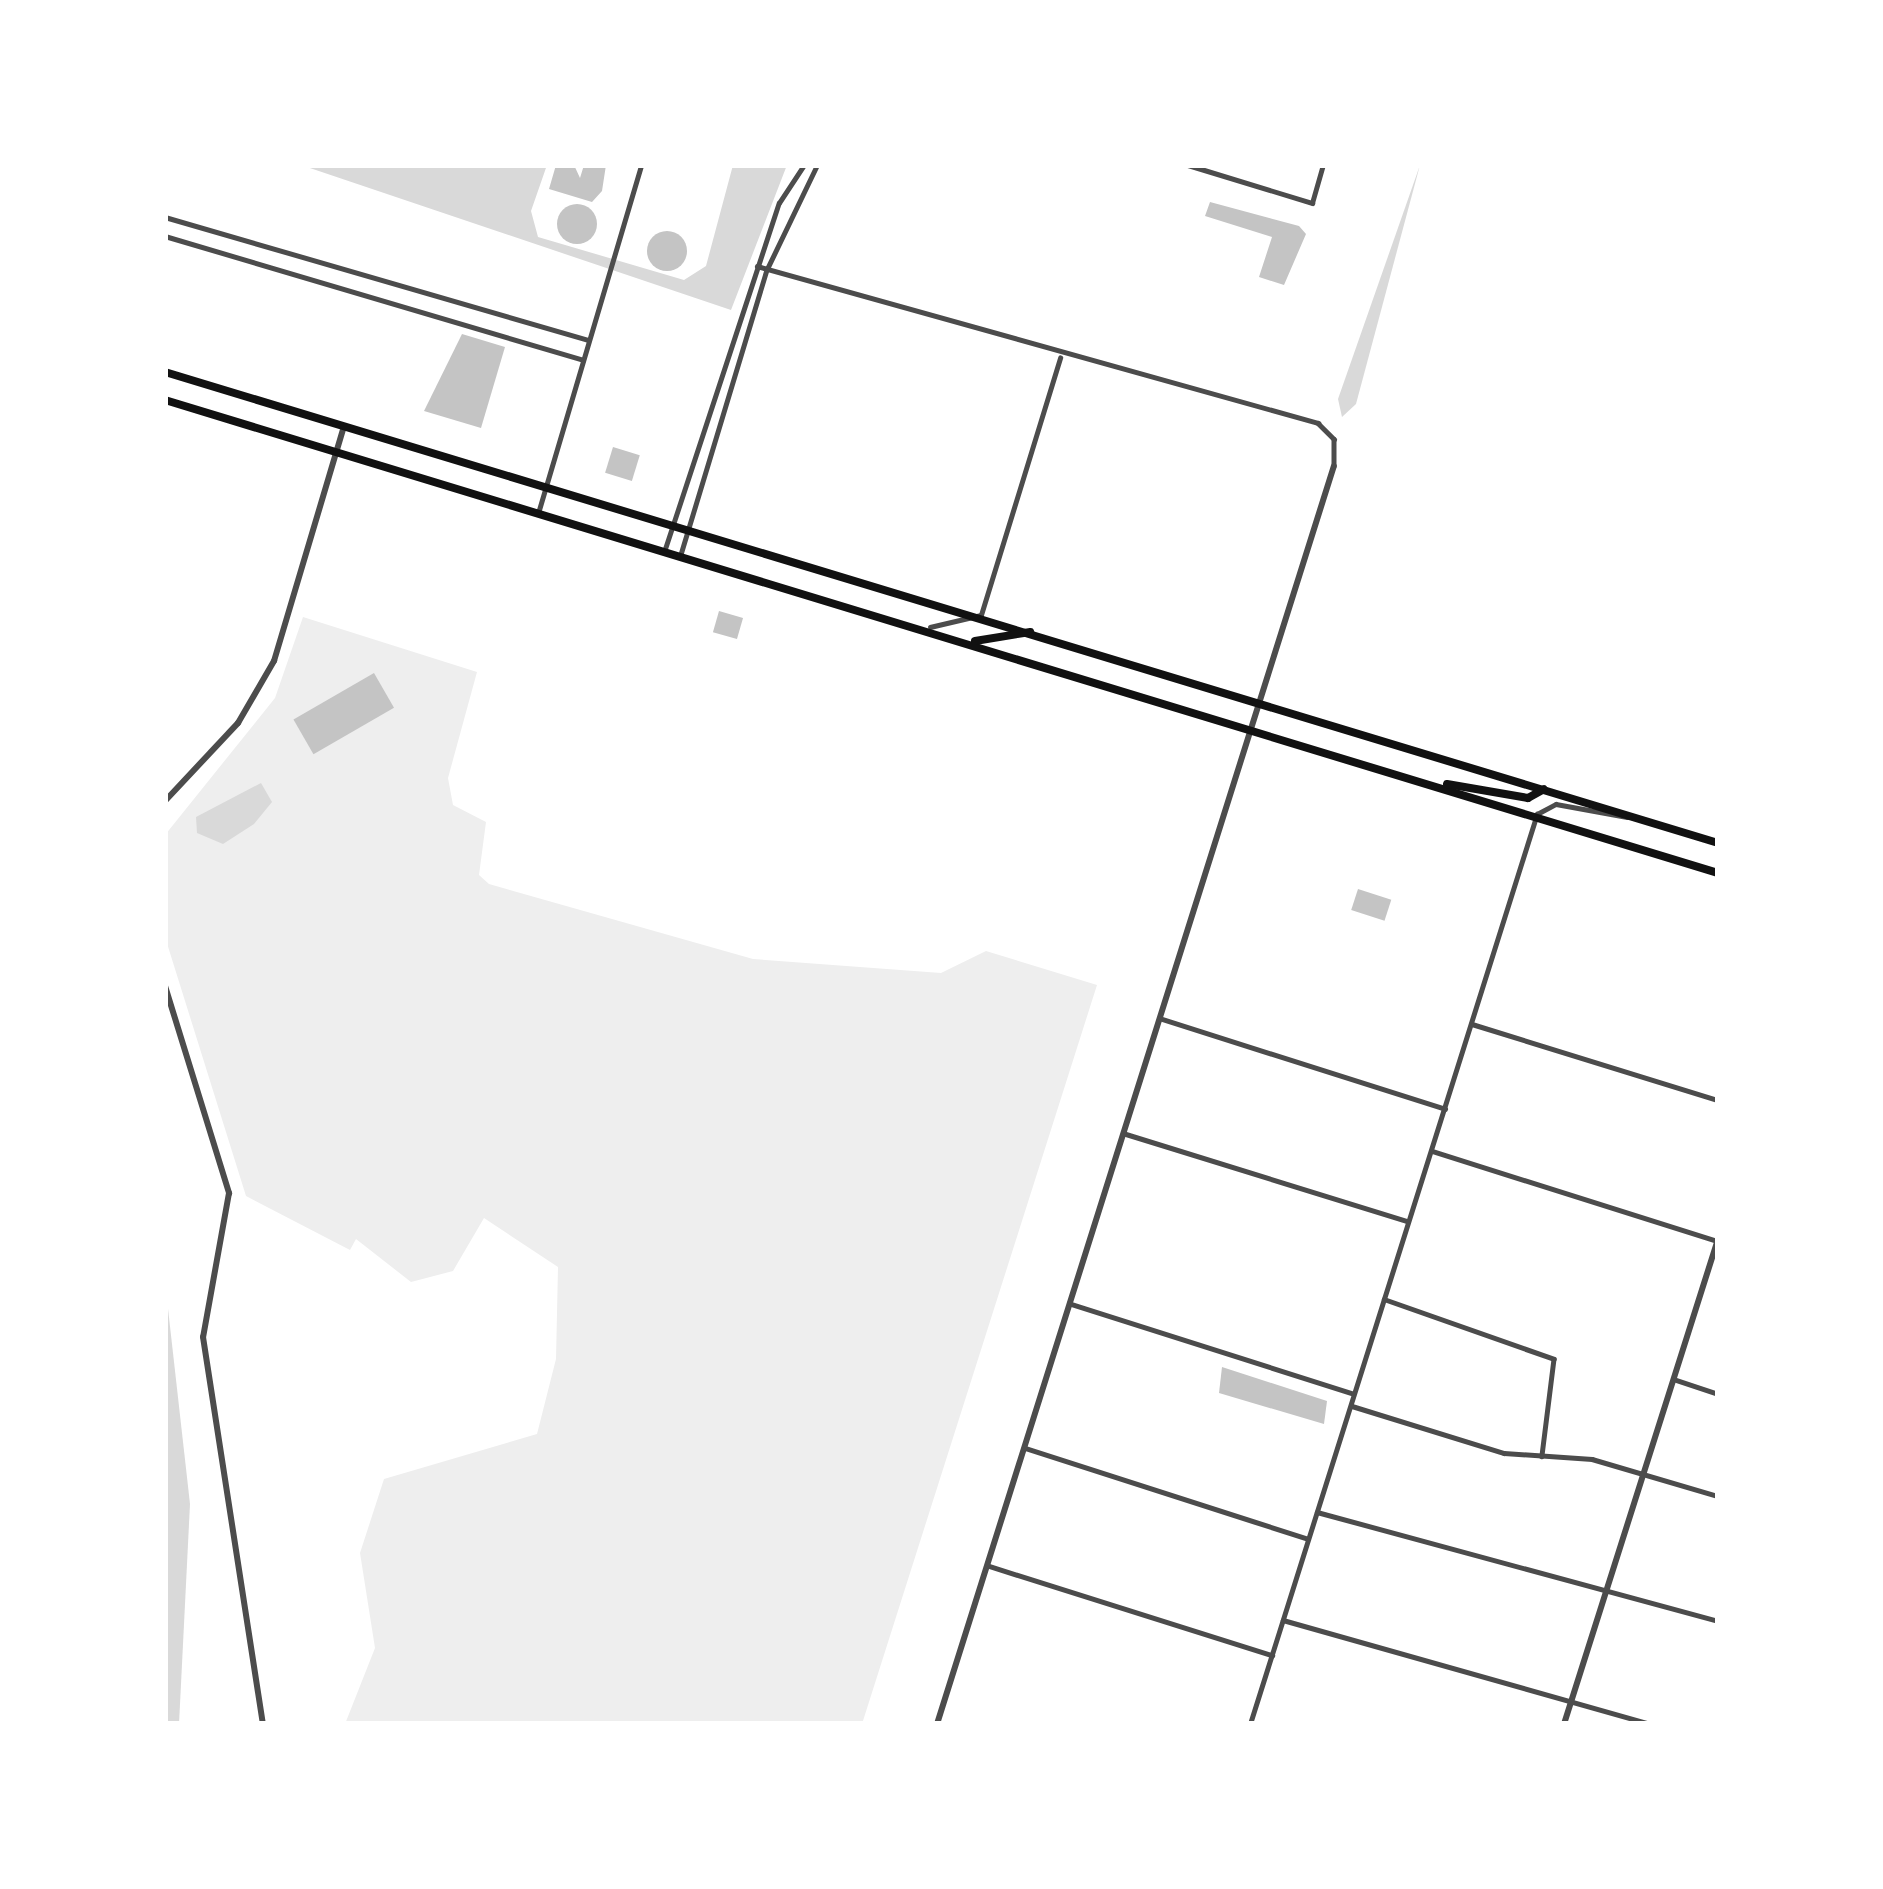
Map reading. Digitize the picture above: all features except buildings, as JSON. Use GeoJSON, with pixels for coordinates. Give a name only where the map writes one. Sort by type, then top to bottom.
{"type":"FeatureCollection","features":[{"type":"Feature","properties":{"kind":"main road"},"geometry":{"type":"LineString","coordinates":[[165,372],[1262,698],[1718,843]]}},
{"type":"Feature","properties":{"kind":"main road"},"geometry":{"type":"LineString","coordinates":[[165,400],[1253,724],[1718,872]]}},
{"type":"Feature","properties":{"kind":"main road"},"geometry":{"type":"LineString","coordinates":[[975,641],[1038,632]]}},
{"type":"Feature","properties":{"kind":"main road"},"geometry":{"type":"LineString","coordinates":[[1446,785],[1524,797],[1544,789]]}},
{"type":"Feature","properties":{"kind":"street"},"geometry":{"type":"LineString","coordinates":[[538,512],[641,165]]}},
{"type":"Feature","properties":{"kind":"street"},"geometry":{"type":"LineString","coordinates":[[664,549],[668,525],[758,266],[804,165]]}},
{"type":"Feature","properties":{"kind":"street"},"geometry":{"type":"LineString","coordinates":[[681,553],[766,269],[803,186],[818,165]]}},
{"type":"Feature","properties":{"kind":"street"},"geometry":{"type":"LineString","coordinates":[[1188,165],[1312,203],[1323,165]]}},
{"type":"Feature","properties":{"kind":"street"},"geometry":{"type":"LineString","coordinates":[[795,180],[803,186]]}},
{"type":"Feature","properties":{"kind":"street"},"geometry":{"type":"LineString","coordinates":[[165,217],[589,340]]}},
{"type":"Feature","properties":{"kind":"street"},"geometry":{"type":"LineString","coordinates":[[165,236],[583,360]]}},
{"type":"Feature","properties":{"kind":"street"},"geometry":{"type":"LineString","coordinates":[[758,266],[1060,358],[1121,364],[1318,423],[1334,439],[1334,466],[938,1724]]}},
{"type":"Feature","properties":{"kind":"street"},"geometry":{"type":"LineString","coordinates":[[930,627],[981,615],[1060,358]]}},
{"type":"Feature","properties":{"kind":"street"},"geometry":{"type":"LineString","coordinates":[[165,801],[256,698],[344,426]]}},
{"type":"Feature","properties":{"kind":"street"},"geometry":{"type":"LineString","coordinates":[[1251,1724],[1537,814],[1556,804],[1635,817]]}},
{"type":"Feature","properties":{"kind":"street"},"geometry":{"type":"LineString","coordinates":[[165,986],[229,1193],[202,1337],[263,1724]]}},
{"type":"Feature","properties":{"kind":"street"},"geometry":{"type":"LineString","coordinates":[[1162,1019],[1445,1109]]}},
{"type":"Feature","properties":{"kind":"street"},"geometry":{"type":"LineString","coordinates":[[1472,1024],[1718,1100]]}},
{"type":"Feature","properties":{"kind":"street"},"geometry":{"type":"LineString","coordinates":[[1125,1133],[1407,1221]]}},
{"type":"Feature","properties":{"kind":"street"},"geometry":{"type":"LineString","coordinates":[[1432,1151],[1718,1240],[1564,1724]]}},
{"type":"Feature","properties":{"kind":"street"},"geometry":{"type":"LineString","coordinates":[[1383,1298],[1554,1359],[1542,1456]]}},
{"type":"Feature","properties":{"kind":"street"},"geometry":{"type":"LineString","coordinates":[[1071,1304],[1353,1394]]}},
{"type":"Feature","properties":{"kind":"street"},"geometry":{"type":"LineString","coordinates":[[1673,1379],[1718,1394]]}},
{"type":"Feature","properties":{"kind":"street"},"geometry":{"type":"LineString","coordinates":[[1350,1405],[1542,1456],[1644,1472],[1718,1496]]}},
{"type":"Feature","properties":{"kind":"street"},"geometry":{"type":"LineString","coordinates":[[1025,1448],[1308,1540]]}},
{"type":"Feature","properties":{"kind":"street"},"geometry":{"type":"LineString","coordinates":[[1317,1511],[1445,1555],[1608,1586],[1718,1621]]}},
{"type":"Feature","properties":{"kind":"street"},"geometry":{"type":"LineString","coordinates":[[988,1566],[1272,1655]]}},
{"type":"Feature","properties":{"kind":"street"},"geometry":{"type":"LineString","coordinates":[[1283,1620],[1651,1724]]}},
{"type":"Feature","properties":{"kind":"shaded area"},"geometry":{"type":"Polygon","coordinates":[[[301,165],[547,165],[531,211],[538,237],[684,280],[706,266],[733,165],[787,165],[731,310],[301,165]]]}},
{"type":"Feature","properties":{"kind":"shaded area"},"geometry":{"type":"Polygon","coordinates":[[[1420,165],[1356,404],[1342,417],[1338,399],[1420,165]]]}},
{"type":"Feature","properties":{"kind":"shaded area"},"geometry":{"type":"Polygon","coordinates":[[[303,617],[477,672],[448,778],[453,805],[486,822],[479,875],[489,884],[753,959],[941,973],[986,951],[1097,985],[862,1724],[345,1724],[375,1648],[360,1553],[384,1479],[537,1434],[556,1359],[558,1267],[484,1218],[453,1271],[411,1282],[356,1239],[350,1250],[246,1196],[165,937],[165,835],[275,698],[303,617]]]}},
{"type":"Feature","properties":{"kind":"shaded area"},"geometry":{"type":"Polygon","coordinates":[[[261,783],[272,802],[254,824],[223,844],[197,833],[196,817],[261,783]]]}},
{"type":"Feature","properties":{"kind":"shaded area"},"geometry":{"type":"Polygon","coordinates":[[[165,1282],[190,1504],[179,1724],[165,1724],[165,1282]]]}}]}
